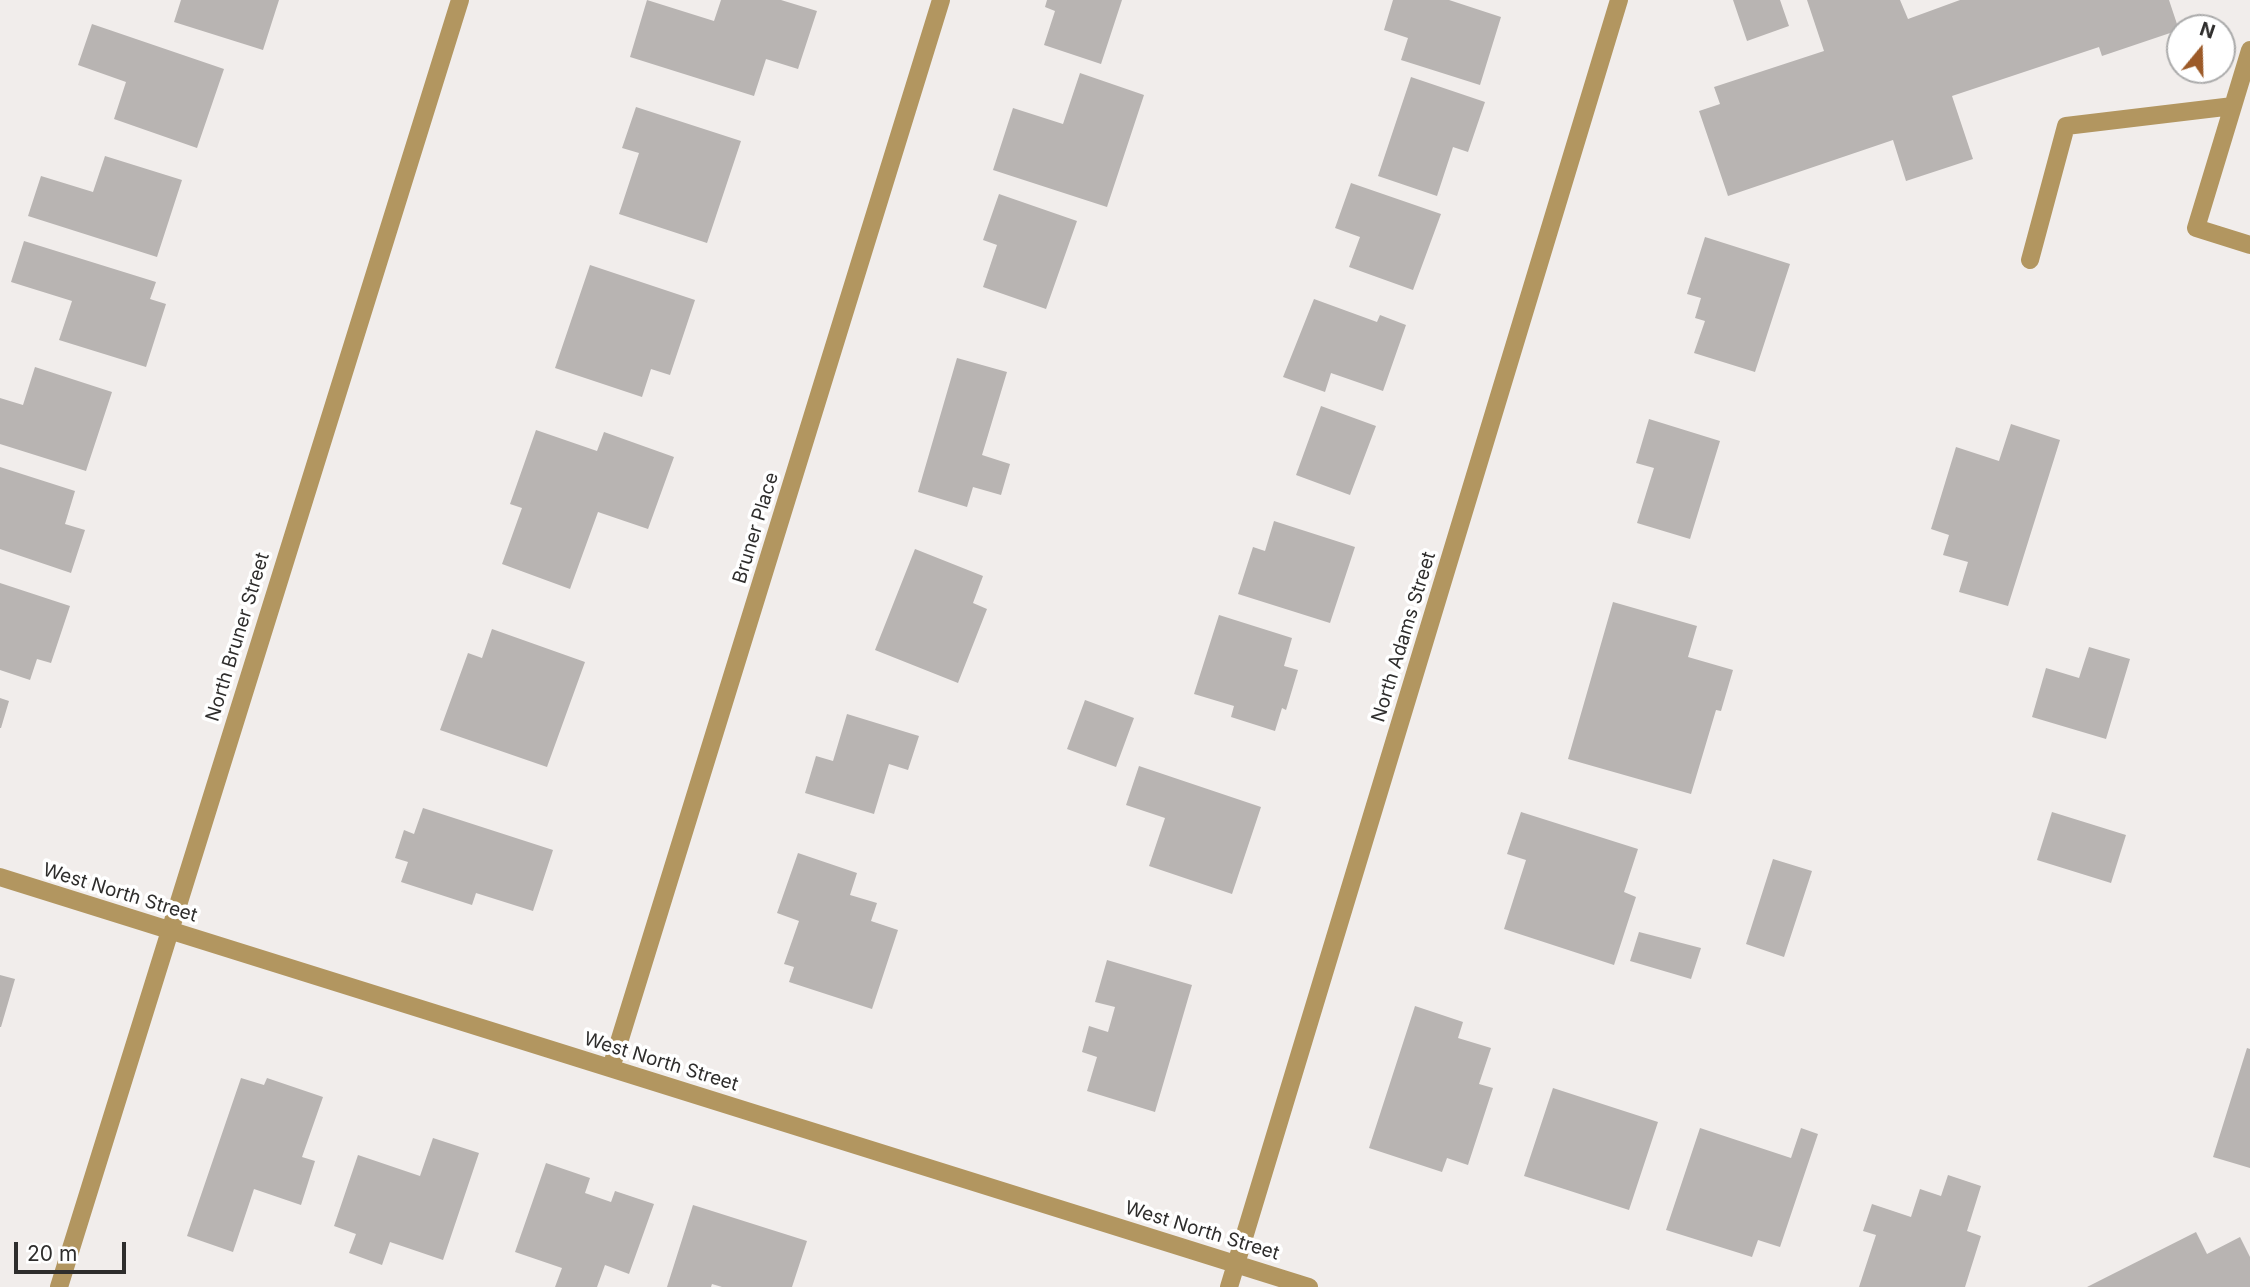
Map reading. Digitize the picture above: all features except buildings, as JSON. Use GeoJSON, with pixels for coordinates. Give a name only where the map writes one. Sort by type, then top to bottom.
{"type":"FeatureCollection","features":[{"type":"Feature","properties":{"kind":"street","name":"North Bruner Street"},"geometry":{"type":"LineString","coordinates":[[59,1287],[168,930],[460,0]]}},
{"type":"Feature","properties":{"kind":"street","name":"Bruner Place"},"geometry":{"type":"LineString","coordinates":[[611,1068],[941,0]]}},
{"type":"Feature","properties":{"kind":"street","name":"North Adams Street"},"geometry":{"type":"LineString","coordinates":[[1229,1287],[1619,0]]}},
{"type":"Feature","properties":{"kind":"street"},"geometry":{"type":"LineString","coordinates":[[2250,50],[2196,228],[2250,245]]}},
{"type":"Feature","properties":{"kind":"street"},"geometry":{"type":"LineString","coordinates":[[2030,260],[2066,126],[2233,106]]}},
{"type":"Feature","properties":{"kind":"street","name":"West North Street"},"geometry":{"type":"LineString","coordinates":[[0,877],[1310,1287]]}}]}
